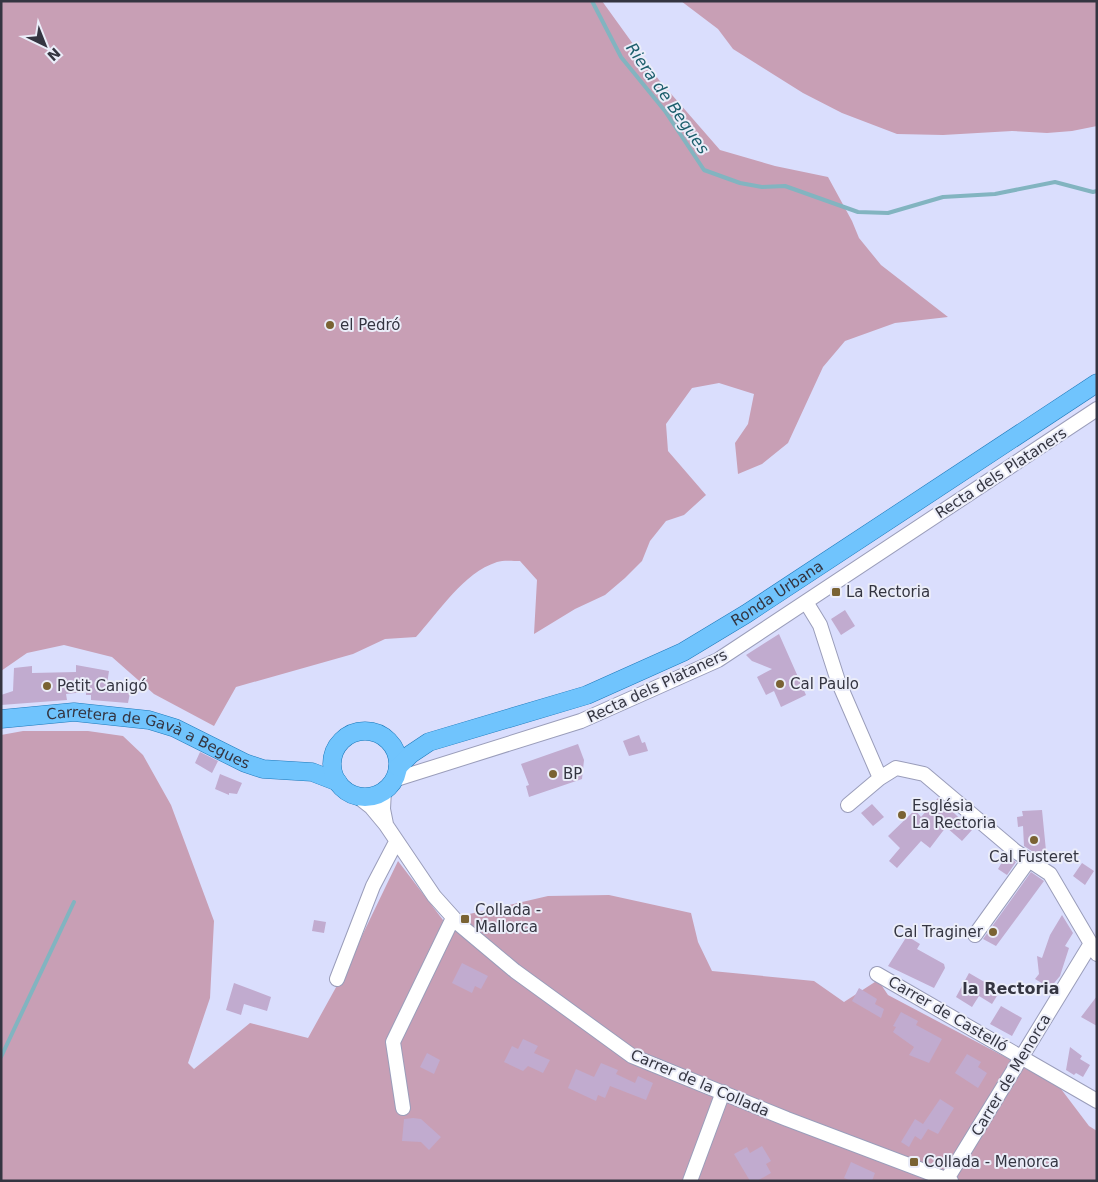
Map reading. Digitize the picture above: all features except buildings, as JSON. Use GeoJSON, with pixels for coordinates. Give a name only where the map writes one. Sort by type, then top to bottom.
{"type":"FeatureCollection","features":[{"type":"Feature","properties":{"kind":"main road","name":"Ronda Urbana"},"geometry":{"type":"LineString","coordinates":[[357,796],[372,796],[392,779],[411,754],[429,742],[587,695],[682,652],[746,614],[1097,383]]}},
{"type":"Feature","properties":{"kind":"main road","name":"Carretera de Gavà a Begues"},"geometry":{"type":"LineString","coordinates":[[1,719],[74,712],[149,720],[175,728],[245,763],[263,769],[312,772],[338,782]]}},
{"type":"Feature","properties":{"kind":"main road","name":"Ronda Urbana"},"geometry":{"type":"LineString","coordinates":[[334,752],[344,739],[358,732],[371,731],[388,740],[429,742]]}},
{"type":"Feature","properties":{"kind":"main road"},"geometry":{"type":"LineString","coordinates":[[388,740],[396,753],[392,779]]}},
{"type":"Feature","properties":{"kind":"main road"},"geometry":{"type":"LineString","coordinates":[[334,752],[332,768],[338,782],[346,791],[357,796]]}},
{"type":"Feature","properties":{"kind":"main road","name":"Carretera de Gavà a Begues"},"geometry":{"type":"LineString","coordinates":[[295,770],[312,765],[334,752]]}},
{"type":"Feature","properties":{"kind":"street","name":"Recta dels Plataners"},"geometry":{"type":"LineString","coordinates":[[392,779],[581,721],[718,660],[1097,410]]}},
{"type":"Feature","properties":{"kind":"street"},"geometry":{"type":"LineString","coordinates":[[806,602],[820,626],[838,681],[880,778]]}},
{"type":"Feature","properties":{"kind":"street"},"geometry":{"type":"LineString","coordinates":[[848,805],[880,778],[896,768],[924,774],[956,800],[973,818],[1050,874],[1094,950]]}},
{"type":"Feature","properties":{"kind":"street"},"geometry":{"type":"LineString","coordinates":[[386,825],[383,809],[392,779]]}},
{"type":"Feature","properties":{"kind":"street"},"geometry":{"type":"LineString","coordinates":[[357,796],[371,807],[386,825]]}},
{"type":"Feature","properties":{"kind":"street","name":"Carrer de la Collada"},"geometry":{"type":"LineString","coordinates":[[386,825],[396,842],[453,918],[515,971],[632,1056],[787,1119],[949,1180]]}},
{"type":"Feature","properties":{"kind":"street"},"geometry":{"type":"LineString","coordinates":[[337,978],[373,886],[396,842]]}},
{"type":"Feature","properties":{"kind":"street"},"geometry":{"type":"LineString","coordinates":[[975,935],[1029,860]]}},
{"type":"Feature","properties":{"kind":"street"},"geometry":{"type":"LineString","coordinates":[[403,1108],[393,1042],[453,918]]}},
{"type":"Feature","properties":{"kind":"street","name":"Carrer de Menorca"},"geometry":{"type":"LineString","coordinates":[[949,1180],[1022,1056],[1094,950]]}},
{"type":"Feature","properties":{"kind":"street","name":"Carrer de Castelló"},"geometry":{"type":"LineString","coordinates":[[877,974],[1097,1101]]}},
{"type":"Feature","properties":{"kind":"street"},"geometry":{"type":"LineString","coordinates":[[690,1181],[723,1092]]}},
{"type":"Feature","properties":{"kind":"shaded area"},"geometry":{"type":"Polygon","coordinates":[[[1,1],[602,1],[659,80],[720,150],[775,166],[828,177],[859,238],[881,265],[948,317],[895,323],[845,341],[823,367],[788,443],[762,464],[738,474],[735,443],[748,424],[754,394],[719,383],[692,388],[666,424],[668,451],[706,495],[684,515],[666,521],[650,541],[642,561],[605,595],[575,609],[534,634],[537,580],[520,561],[502,561],[485,567],[462,584],[416,637],[385,639],[353,654],[236,687],[214,726],[154,694],[112,657],[64,645],[27,653],[1,671],[1,1]]]}},
{"type":"Feature","properties":{"kind":"shaded area"},"geometry":{"type":"Polygon","coordinates":[[[681,1],[1097,1],[1097,126],[1047,133],[1012,131],[943,135],[897,134],[842,113],[803,93],[733,49],[718,29],[681,1]]]}},
{"type":"Feature","properties":{"kind":"shaded area"},"geometry":{"type":"Polygon","coordinates":[[[23,731],[88,731],[123,736],[143,755],[171,805],[214,921],[210,998],[188,1063],[194,1069],[250,1023],[308,1038],[345,971],[398,861],[443,920],[548,896],[609,895],[691,913],[698,942],[712,971],[814,981],[844,1002],[878,980],[888,995],[1058,1085],[1089,1126],[1097,1131],[1097,1181],[1,1181],[1,735],[23,731]]]}},
{"type":"Feature","properties":{"kind":"waterway","name":"Riera de Begues"},"geometry":{"type":"LineString","coordinates":[[592,1],[621,57],[665,111],[704,170],[740,183],[762,187],[785,186],[858,212],[888,213],[943,197],[995,194],[1055,182],[1093,192],[1097,191]]}},
{"type":"Feature","properties":{"kind":"waterway"},"geometry":{"type":"LineString","coordinates":[[1,1057],[74,902]]}},
{"type":"Feature","properties":{"kind":"place","name":"el Pedró"},"geometry":{"type":"Point","coordinates":[330,325]}},
{"type":"Feature","properties":{"kind":"place","name":"La Rectoria"},"geometry":{"type":"Point","coordinates":[836,592]}},
{"type":"Feature","properties":{"kind":"place","name":"Cal Paulo"},"geometry":{"type":"Point","coordinates":[780,684]}},
{"type":"Feature","properties":{"kind":"place","name":"Petit Canigó"},"geometry":{"type":"Point","coordinates":[47,686]}},
{"type":"Feature","properties":{"kind":"place","name":"BP"},"geometry":{"type":"Point","coordinates":[553,774]}},
{"type":"Feature","properties":{"kind":"place","name":"Església La Rectoria"},"geometry":{"type":"Point","coordinates":[902,815]}},
{"type":"Feature","properties":{"kind":"place","name":"Cal Fusteret"},"geometry":{"type":"Point","coordinates":[1034,840]}},
{"type":"Feature","properties":{"kind":"place","name":"Collada - Mallorca"},"geometry":{"type":"Point","coordinates":[465,919]}},
{"type":"Feature","properties":{"kind":"place","name":"Cal Traginer"},"geometry":{"type":"Point","coordinates":[993,932]}},
{"type":"Feature","properties":{"kind":"place","name":"Collada - Menorca"},"geometry":{"type":"Point","coordinates":[914,1162]}},
{"type":"Feature","properties":{"kind":"district","name":"la Rectoria"},"geometry":{"type":"Point","coordinates":[1011,988]}}]}
